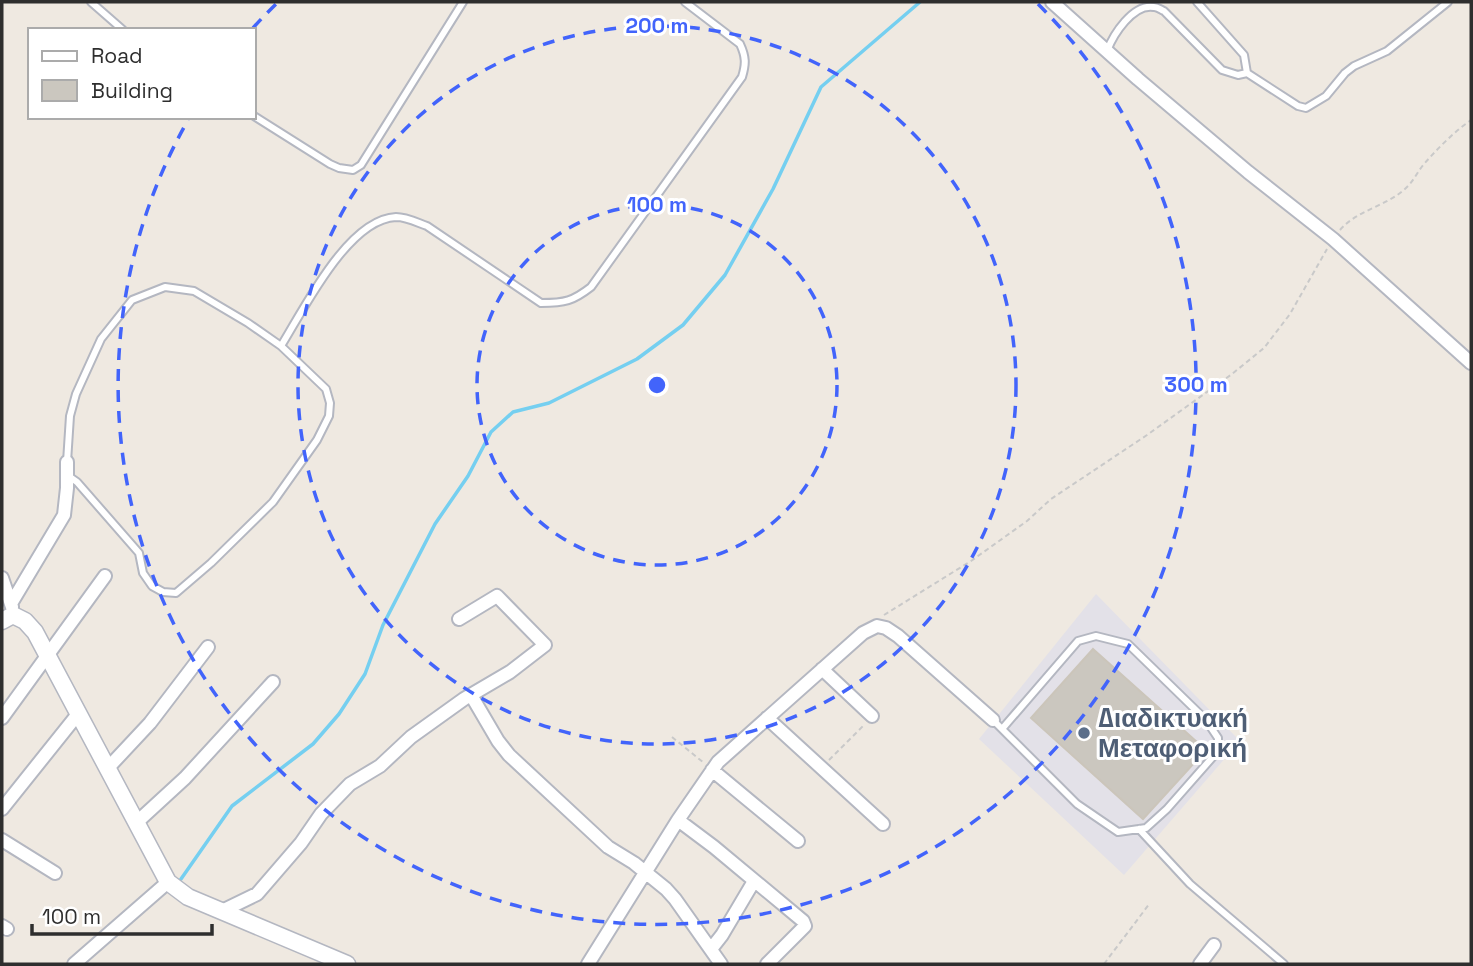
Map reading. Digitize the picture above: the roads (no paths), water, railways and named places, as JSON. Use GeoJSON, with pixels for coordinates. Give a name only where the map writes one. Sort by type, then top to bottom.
{"type":"FeatureCollection","features":[{"type":"Feature","properties":{"kind":"street"},"geometry":{"type":"LineString","coordinates":[[1052,2],[1248,172],[1333,239],[1471,363]]}},
{"type":"Feature","properties":{"kind":"street"},"geometry":{"type":"LineString","coordinates":[[9,613],[64,515],[67,468]]}},
{"type":"Feature","properties":{"kind":"street"},"geometry":{"type":"LineString","coordinates":[[2,718],[105,576]]}},
{"type":"Feature","properties":{"kind":"street"},"geometry":{"type":"LineString","coordinates":[[2,578],[9,613]]}},
{"type":"Feature","properties":{"kind":"street"},"geometry":{"type":"LineString","coordinates":[[222,911],[257,894],[301,843],[321,814],[350,784],[380,766],[411,737],[471,695],[510,672],[545,645],[497,596],[459,619]]}},
{"type":"Feature","properties":{"kind":"street"},"geometry":{"type":"LineString","coordinates":[[9,613],[25,621],[35,632],[168,882],[188,897],[347,964]]}},
{"type":"Feature","properties":{"kind":"street"},"geometry":{"type":"LineString","coordinates":[[588,964],[712,770],[726,754],[863,633],[877,626],[898,636],[998,725]]}},
{"type":"Feature","properties":{"kind":"street"},"geometry":{"type":"LineString","coordinates":[[107,769],[150,723],[208,647]]}},
{"type":"Feature","properties":{"kind":"street"},"geometry":{"type":"LineString","coordinates":[[822,668],[872,716]]}},
{"type":"Feature","properties":{"kind":"street"},"geometry":{"type":"LineString","coordinates":[[136,823],[185,778],[273,682]]}},
{"type":"Feature","properties":{"kind":"street"},"geometry":{"type":"LineString","coordinates":[[471,695],[498,741],[530,777],[557,798],[608,847],[662,886],[675,899],[721,964]]}},
{"type":"Feature","properties":{"kind":"street"},"geometry":{"type":"LineString","coordinates":[[2,809],[78,714]]}},
{"type":"Feature","properties":{"kind":"street"},"geometry":{"type":"LineString","coordinates":[[767,718],[883,824]]}},
{"type":"Feature","properties":{"kind":"street"},"geometry":{"type":"LineString","coordinates":[[712,770],[798,841]]}},
{"type":"Feature","properties":{"kind":"street"},"geometry":{"type":"LineString","coordinates":[[678,820],[803,921],[805,926],[767,964]]}},
{"type":"Feature","properties":{"kind":"street"},"geometry":{"type":"LineString","coordinates":[[2,840],[55,873]]}},
{"type":"Feature","properties":{"kind":"street"},"geometry":{"type":"LineString","coordinates":[[711,949],[754,881]]}},
{"type":"Feature","properties":{"kind":"street"},"geometry":{"type":"LineString","coordinates":[[74,964],[168,882]]}},
{"type":"Feature","properties":{"kind":"street"},"geometry":{"type":"LineString","coordinates":[[636,889],[662,886]]}},
{"type":"Feature","properties":{"kind":"street"},"geometry":{"type":"LineString","coordinates":[[1200,964],[1214,945]]}},
{"type":"Feature","properties":{"kind":"lane"},"geometry":{"type":"LineString","coordinates":[[92,2],[121,28]]}},
{"type":"Feature","properties":{"kind":"lane"},"geometry":{"type":"LineString","coordinates":[[256,117],[339,168],[353,170],[360,164],[463,2]]}},
{"type":"Feature","properties":{"kind":"lane"},"geometry":{"type":"LineString","coordinates":[[281,346],[329,269],[358,234],[381,220],[391,218],[410,219],[428,226],[541,303],[562,303],[576,298],[591,287],[742,77],[746,64],[740,44],[685,2]]}},
{"type":"Feature","properties":{"kind":"lane"},"geometry":{"type":"LineString","coordinates":[[1197,2],[1244,55],[1247,73]]}},
{"type":"Feature","properties":{"kind":"lane"},"geometry":{"type":"LineString","coordinates":[[1107,51],[1111,39],[1121,26],[1143,8],[1153,6],[1164,11],[1222,70],[1238,75],[1247,73],[1298,106],[1307,108],[1326,96],[1354,66],[1387,51],[1448,2]]}},
{"type":"Feature","properties":{"kind":"lane"},"geometry":{"type":"LineString","coordinates":[[164,287],[194,291],[281,346],[326,389],[330,403],[329,416],[317,440],[273,502],[176,593],[163,592],[152,586],[143,573],[139,553],[76,482],[67,468],[70,415],[76,394],[101,339],[132,300],[164,287]]}},
{"type":"Feature","properties":{"kind":"lane"},"geometry":{"type":"LineString","coordinates":[[1096,635],[1128,644],[1206,720],[1218,738],[1218,751],[1167,809],[1146,828],[1118,832],[1077,804],[998,725],[1078,641],[1096,635]]}},
{"type":"Feature","properties":{"kind":"lane"},"geometry":{"type":"LineString","coordinates":[[1139,829],[1190,884],[1284,964]]}},
{"type":"Feature","properties":{"kind":"waterway"},"geometry":{"type":"LineString","coordinates":[[181,879],[232,806],[313,744],[339,714],[365,674],[383,625],[435,524],[468,476],[491,432],[513,412],[549,403],[637,359],[683,325],[725,275],[773,189],[821,87],[920,2]]}},
{"type":"Feature","properties":{"kind":"place","name":"Διαδικτυακή Μεταφορική"},"geometry":{"type":"Point","coordinates":[1084,733]}}]}
